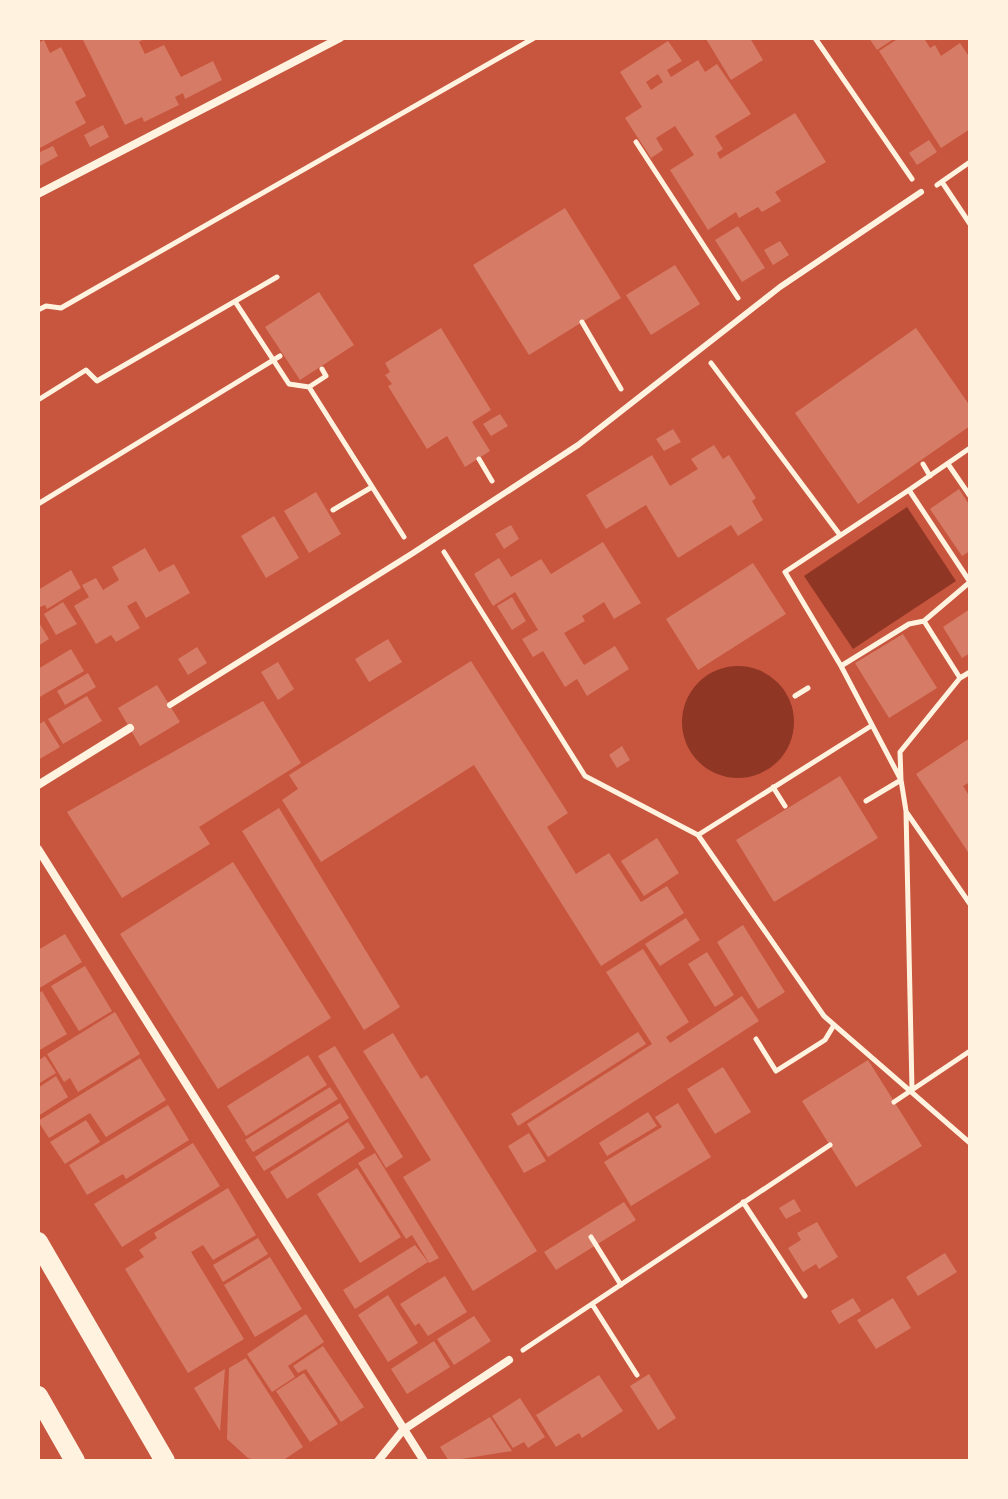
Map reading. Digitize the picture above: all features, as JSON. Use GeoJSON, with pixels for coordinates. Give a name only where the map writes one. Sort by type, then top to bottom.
{"type":"FeatureCollection","features":[{"type":"Feature","properties":{"kind":"main road"},"geometry":{"type":"LineString","coordinates":[[38,1242],[165,1461]]}},
{"type":"Feature","properties":{"kind":"main road"},"geometry":{"type":"LineString","coordinates":[[38,1396],[75,1461]]}},
{"type":"Feature","properties":{"kind":"street"},"geometry":{"type":"LineString","coordinates":[[38,194],[340,38]]}},
{"type":"Feature","properties":{"kind":"street"},"geometry":{"type":"LineString","coordinates":[[38,785],[130,728]]}},
{"type":"Feature","properties":{"kind":"street"},"geometry":{"type":"LineString","coordinates":[[38,849],[424,1461]]}},
{"type":"Feature","properties":{"kind":"street"},"geometry":{"type":"LineString","coordinates":[[378,1461],[403,1430],[509,1360]]}},
{"type":"Feature","properties":{"kind":"lane"},"geometry":{"type":"LineString","coordinates":[[170,705],[413,553],[578,445],[780,287],[921,192]]}},
{"type":"Feature","properties":{"kind":"path"},"geometry":{"type":"LineString","coordinates":[[38,310],[46,306],[61,308],[534,38]]}},
{"type":"Feature","properties":{"kind":"path"},"geometry":{"type":"LineString","coordinates":[[815,38],[921,192],[942,182],[970,162]]}},
{"type":"Feature","properties":{"kind":"path"},"geometry":{"type":"LineString","coordinates":[[636,142],[748,312]]}},
{"type":"Feature","properties":{"kind":"path"},"geometry":{"type":"LineString","coordinates":[[942,182],[970,224]]}},
{"type":"Feature","properties":{"kind":"path"},"geometry":{"type":"LineString","coordinates":[[38,400],[86,370],[97,381],[277,277]]}},
{"type":"Feature","properties":{"kind":"path"},"geometry":{"type":"LineString","coordinates":[[236,303],[289,384],[309,387],[326,376],[322,369]]}},
{"type":"Feature","properties":{"kind":"path"},"geometry":{"type":"LineString","coordinates":[[582,322],[630,403]]}},
{"type":"Feature","properties":{"kind":"path"},"geometry":{"type":"LineString","coordinates":[[701,349],[840,535]]}},
{"type":"Feature","properties":{"kind":"path"},"geometry":{"type":"LineString","coordinates":[[38,504],[280,356]]}},
{"type":"Feature","properties":{"kind":"path"},"geometry":{"type":"LineString","coordinates":[[309,387],[413,553]]}},
{"type":"Feature","properties":{"kind":"path"},"geometry":{"type":"LineString","coordinates":[[901,780],[841,666],[785,572],[970,448]]}},
{"type":"Feature","properties":{"kind":"path"},"geometry":{"type":"LineString","coordinates":[[923,464],[930,476]]}},
{"type":"Feature","properties":{"kind":"path"},"geometry":{"type":"LineString","coordinates":[[948,464],[970,496]]}},
{"type":"Feature","properties":{"kind":"path"},"geometry":{"type":"LineString","coordinates":[[333,510],[372,487]]}},
{"type":"Feature","properties":{"kind":"path"},"geometry":{"type":"LineString","coordinates":[[841,666],[909,624],[924,621],[970,582],[909,490]]}},
{"type":"Feature","properties":{"kind":"path"},"geometry":{"type":"LineString","coordinates":[[435,538],[585,776],[698,835],[824,1016],[970,1143]]}},
{"type":"Feature","properties":{"kind":"path"},"geometry":{"type":"LineString","coordinates":[[924,621],[960,678]]}},
{"type":"Feature","properties":{"kind":"path"},"geometry":{"type":"LineString","coordinates":[[912,1090],[906,811],[900,752],[960,678],[970,672]]}},
{"type":"Feature","properties":{"kind":"path"},"geometry":{"type":"LineString","coordinates":[[795,696],[808,688]]}},
{"type":"Feature","properties":{"kind":"path"},"geometry":{"type":"LineString","coordinates":[[698,835],[871,726]]}},
{"type":"Feature","properties":{"kind":"path"},"geometry":{"type":"LineString","coordinates":[[866,801],[901,780]]}},
{"type":"Feature","properties":{"kind":"path"},"geometry":{"type":"LineString","coordinates":[[773,787],[785,806]]}},
{"type":"Feature","properties":{"kind":"path"},"geometry":{"type":"LineString","coordinates":[[906,811],[970,904]]}},
{"type":"Feature","properties":{"kind":"path"},"geometry":{"type":"LineString","coordinates":[[756,1039],[776,1071],[825,1040],[834,1025]]}},
{"type":"Feature","properties":{"kind":"path"},"geometry":{"type":"LineString","coordinates":[[894,1102],[970,1051]]}},
{"type":"Feature","properties":{"kind":"path"},"geometry":{"type":"LineString","coordinates":[[509,1360],[830,1145]]}},
{"type":"Feature","properties":{"kind":"path"},"geometry":{"type":"LineString","coordinates":[[743,1202],[805,1296]]}},
{"type":"Feature","properties":{"kind":"path"},"geometry":{"type":"LineString","coordinates":[[591,1237],[621,1285]]}},
{"type":"Feature","properties":{"kind":"path"},"geometry":{"type":"LineString","coordinates":[[592,1304],[637,1375]]}},
{"type":"Feature","properties":{"kind":"shaded area"},"geometry":{"type":"Polygon","coordinates":[[[907,507],[956,581],[853,649],[804,576],[907,507]]]}},
{"type":"Feature","properties":{"kind":"shaded area"},"geometry":{"type":"Polygon","coordinates":[[[738,666],[760,670],[778,682],[790,700],[794,722],[790,744],[778,762],[760,774],[738,778],[716,774],[698,762],[686,744],[682,722],[686,700],[698,682],[716,670],[738,666]]]}},
{"type":"Feature","properties":{"kind":"building"},"geometry":{"type":"Polygon","coordinates":[[[82,38],[146,38],[139,42],[145,54],[164,45],[181,77],[213,61],[222,80],[185,99],[183,93],[175,97],[179,105],[144,122],[142,117],[125,125],[82,38]]]}},
{"type":"Feature","properties":{"kind":"building"},"geometry":{"type":"Polygon","coordinates":[[[708,38],[750,38],[763,60],[731,80],[708,38]]]}},
{"type":"Feature","properties":{"kind":"building"},"geometry":{"type":"Polygon","coordinates":[[[869,38],[895,38],[877,50],[869,38]]]}},
{"type":"Feature","properties":{"kind":"building"},"geometry":{"type":"Polygon","coordinates":[[[899,38],[924,38],[930,48],[935,45],[941,56],[960,43],[970,58],[970,129],[941,148],[879,51],[899,38]]]}},
{"type":"Feature","properties":{"kind":"building"},"geometry":{"type":"Polygon","coordinates":[[[44,40],[50,53],[61,47],[86,96],[75,102],[86,123],[38,149],[38,43],[44,40]]]}},
{"type":"Feature","properties":{"kind":"building"},"geometry":{"type":"Polygon","coordinates":[[[668,41],[682,61],[667,70],[671,77],[698,60],[705,72],[717,64],[751,114],[715,136],[723,149],[717,153],[720,159],[795,113],[826,162],[775,192],[781,201],[762,212],[758,207],[739,218],[736,212],[708,230],[670,170],[694,155],[675,126],[656,138],[663,150],[651,158],[625,118],[642,107],[620,72],[668,41]],[[658,74],[646,82],[651,90],[663,82],[658,74]]]}},
{"type":"Feature","properties":{"kind":"building"},"geometry":{"type":"Polygon","coordinates":[[[103,125],[109,137],[90,147],[84,135],[103,125]]]}},
{"type":"Feature","properties":{"kind":"building"},"geometry":{"type":"Polygon","coordinates":[[[929,140],[937,152],[917,165],[909,153],[929,140]]]}},
{"type":"Feature","properties":{"kind":"building"},"geometry":{"type":"Polygon","coordinates":[[[53,146],[58,156],[38,167],[38,153],[53,146]]]}},
{"type":"Feature","properties":{"kind":"building"},"geometry":{"type":"Polygon","coordinates":[[[565,208],[621,298],[529,355],[473,265],[565,208]]]}},
{"type":"Feature","properties":{"kind":"building"},"geometry":{"type":"Polygon","coordinates":[[[738,226],[765,268],[742,282],[715,240],[738,226]]]}},
{"type":"Feature","properties":{"kind":"building"},"geometry":{"type":"Polygon","coordinates":[[[780,241],[789,255],[773,265],[764,250],[780,241]]]}},
{"type":"Feature","properties":{"kind":"building"},"geometry":{"type":"Polygon","coordinates":[[[675,265],[700,304],[651,335],[626,295],[675,265]]]}},
{"type":"Feature","properties":{"kind":"building"},"geometry":{"type":"Polygon","coordinates":[[[319,292],[354,345],[300,380],[265,327],[319,292]]]}},
{"type":"Feature","properties":{"kind":"building"},"geometry":{"type":"Polygon","coordinates":[[[441,328],[491,410],[472,422],[490,451],[465,467],[447,436],[427,449],[388,386],[392,384],[385,375],[390,372],[385,363],[441,328]]]}},
{"type":"Feature","properties":{"kind":"building"},"geometry":{"type":"Polygon","coordinates":[[[916,328],[970,406],[970,426],[858,504],[795,413],[916,328]]]}},
{"type":"Feature","properties":{"kind":"building"},"geometry":{"type":"Polygon","coordinates":[[[500,414],[508,426],[491,436],[483,424],[500,414]]]}},
{"type":"Feature","properties":{"kind":"building"},"geometry":{"type":"Polygon","coordinates":[[[673,429],[681,442],[664,451],[656,439],[673,429]]]}},
{"type":"Feature","properties":{"kind":"building"},"geometry":{"type":"Polygon","coordinates":[[[714,445],[723,459],[729,455],[756,498],[752,501],[763,520],[738,536],[731,525],[678,558],[646,505],[606,529],[586,495],[652,455],[670,486],[698,469],[691,459],[714,445]]]}},
{"type":"Feature","properties":{"kind":"building"},"geometry":{"type":"Polygon","coordinates":[[[959,489],[970,506],[970,551],[962,556],[930,509],[959,489]]]}},
{"type":"Feature","properties":{"kind":"building"},"geometry":{"type":"Polygon","coordinates":[[[316,492],[341,534],[309,553],[284,511],[316,492]]]}},
{"type":"Feature","properties":{"kind":"building"},"geometry":{"type":"Polygon","coordinates":[[[274,516],[299,558],[266,578],[241,536],[274,516]]]}},
{"type":"Feature","properties":{"kind":"building"},"geometry":{"type":"Polygon","coordinates":[[[511,525],[519,539],[504,549],[495,534],[511,525]]]}},
{"type":"Feature","properties":{"kind":"building"},"geometry":{"type":"Polygon","coordinates":[[[603,542],[641,603],[614,619],[604,602],[582,616],[585,621],[564,633],[584,665],[615,646],[629,669],[587,696],[577,679],[565,687],[543,651],[533,657],[522,639],[538,630],[515,592],[493,606],[474,574],[499,558],[511,577],[541,559],[551,574],[603,542]]]}},
{"type":"Feature","properties":{"kind":"building"},"geometry":{"type":"Polygon","coordinates":[[[145,548],[159,572],[174,564],[190,593],[146,618],[136,601],[127,606],[140,628],[116,642],[111,635],[96,644],[74,606],[89,597],[82,585],[96,578],[103,590],[119,580],[112,567],[145,548]]]}},
{"type":"Feature","properties":{"kind":"building"},"geometry":{"type":"Polygon","coordinates":[[[753,563],[786,614],[698,670],[666,619],[753,563]]]}},
{"type":"Feature","properties":{"kind":"building"},"geometry":{"type":"Polygon","coordinates":[[[71,570],[81,588],[47,609],[45,605],[40,607],[38,590],[71,570]]]}},
{"type":"Feature","properties":{"kind":"building"},"geometry":{"type":"Polygon","coordinates":[[[512,597],[526,621],[512,630],[497,606],[512,597]]]}},
{"type":"Feature","properties":{"kind":"building"},"geometry":{"type":"Polygon","coordinates":[[[63,602],[77,624],[56,635],[44,614],[63,602]]]}},
{"type":"Feature","properties":{"kind":"building"},"geometry":{"type":"Polygon","coordinates":[[[970,609],[970,653],[962,658],[943,627],[970,609]]]}},
{"type":"Feature","properties":{"kind":"building"},"geometry":{"type":"Polygon","coordinates":[[[38,621],[49,639],[38,646],[38,621]]]}},
{"type":"Feature","properties":{"kind":"building"},"geometry":{"type":"Polygon","coordinates":[[[903,634],[937,688],[889,718],[855,663],[903,634]]]}},
{"type":"Feature","properties":{"kind":"building"},"geometry":{"type":"Polygon","coordinates":[[[388,639],[402,662],[369,682],[355,659],[388,639]]]}},
{"type":"Feature","properties":{"kind":"building"},"geometry":{"type":"Polygon","coordinates":[[[197,647],[207,663],[188,675],[178,659],[197,647]]]}},
{"type":"Feature","properties":{"kind":"building"},"geometry":{"type":"Polygon","coordinates":[[[71,649],[84,671],[38,698],[38,669],[71,649]]]}},
{"type":"Feature","properties":{"kind":"building"},"geometry":{"type":"Polygon","coordinates":[[[471,661],[568,813],[547,827],[576,874],[609,853],[641,902],[667,886],[684,913],[601,966],[474,765],[321,862],[282,800],[298,789],[289,775],[471,661]]]}},
{"type":"Feature","properties":{"kind":"building"},"geometry":{"type":"Polygon","coordinates":[[[278,662],[294,689],[278,700],[261,672],[278,662]]]}},
{"type":"Feature","properties":{"kind":"building"},"geometry":{"type":"Polygon","coordinates":[[[88,673],[96,687],[65,705],[57,691],[88,673]]]}},
{"type":"Feature","properties":{"kind":"building"},"geometry":{"type":"Polygon","coordinates":[[[157,685],[180,722],[140,746],[118,708],[157,685]]]}},
{"type":"Feature","properties":{"kind":"building"},"geometry":{"type":"Polygon","coordinates":[[[87,696],[102,721],[63,744],[48,719],[87,696]]]}},
{"type":"Feature","properties":{"kind":"building"},"geometry":{"type":"Polygon","coordinates":[[[263,701],[301,763],[199,827],[210,844],[122,898],[67,812],[263,701]]]}},
{"type":"Feature","properties":{"kind":"building"},"geometry":{"type":"Polygon","coordinates":[[[44,721],[60,747],[38,760],[38,725],[44,721]]]}},
{"type":"Feature","properties":{"kind":"building"},"geometry":{"type":"Polygon","coordinates":[[[970,738],[970,782],[963,786],[970,797],[970,855],[916,774],[970,738]]]}},
{"type":"Feature","properties":{"kind":"building"},"geometry":{"type":"Polygon","coordinates":[[[622,746],[630,760],[617,768],[609,755],[622,746]]]}},
{"type":"Feature","properties":{"kind":"building"},"geometry":{"type":"Polygon","coordinates":[[[840,776],[878,838],[774,902],[736,840],[840,776]]]}},
{"type":"Feature","properties":{"kind":"building"},"geometry":{"type":"Polygon","coordinates":[[[279,808],[400,1007],[364,1030],[242,831],[279,808]]]}},
{"type":"Feature","properties":{"kind":"building"},"geometry":{"type":"Polygon","coordinates":[[[657,838],[679,873],[644,896],[621,861],[657,838]]]}},
{"type":"Feature","properties":{"kind":"building"},"geometry":{"type":"Polygon","coordinates":[[[233,862],[331,1018],[218,1089],[120,934],[233,862]]]}},
{"type":"Feature","properties":{"kind":"building"},"geometry":{"type":"Polygon","coordinates":[[[686,918],[700,940],[660,966],[645,944],[686,918]]]}},
{"type":"Feature","properties":{"kind":"building"},"geometry":{"type":"Polygon","coordinates":[[[743,925],[785,992],[758,1009],[717,942],[743,925]]]}},
{"type":"Feature","properties":{"kind":"building"},"geometry":{"type":"Polygon","coordinates":[[[65,934],[82,962],[38,989],[38,950],[65,934]]]}},
{"type":"Feature","properties":{"kind":"building"},"geometry":{"type":"Polygon","coordinates":[[[643,949],[689,1022],[666,1037],[670,1043],[742,996],[759,1021],[548,1157],[527,1124],[652,1044],[606,972],[643,949]]]}},
{"type":"Feature","properties":{"kind":"building"},"geometry":{"type":"Polygon","coordinates":[[[707,952],[734,995],[715,1007],[688,964],[707,952]]]}},
{"type":"Feature","properties":{"kind":"building"},"geometry":{"type":"Polygon","coordinates":[[[85,966],[112,1011],[79,1031],[51,986],[85,966]]]}},
{"type":"Feature","properties":{"kind":"building"},"geometry":{"type":"Polygon","coordinates":[[[42,991],[67,1034],[38,1051],[38,994],[42,991]]]}},
{"type":"Feature","properties":{"kind":"building"},"geometry":{"type":"Polygon","coordinates":[[[115,1012],[140,1054],[78,1092],[70,1078],[64,1082],[47,1054],[115,1012]]]}},
{"type":"Feature","properties":{"kind":"building"},"geometry":{"type":"Polygon","coordinates":[[[638,1032],[646,1044],[518,1126],[511,1114],[638,1032]]]}},
{"type":"Feature","properties":{"kind":"building"},"geometry":{"type":"Polygon","coordinates":[[[393,1033],[421,1079],[427,1075],[537,1251],[473,1291],[403,1177],[431,1160],[363,1051],[393,1033]]]}},
{"type":"Feature","properties":{"kind":"building"},"geometry":{"type":"Polygon","coordinates":[[[335,1046],[403,1157],[386,1168],[318,1056],[335,1046]]]}},
{"type":"Feature","properties":{"kind":"building"},"geometry":{"type":"Polygon","coordinates":[[[308,1055],[327,1085],[246,1136],[227,1106],[308,1055]]]}},
{"type":"Feature","properties":{"kind":"building"},"geometry":{"type":"Polygon","coordinates":[[[45,1056],[56,1073],[38,1084],[38,1061],[45,1056]]]}},
{"type":"Feature","properties":{"kind":"building"},"geometry":{"type":"Polygon","coordinates":[[[140,1058],[166,1100],[106,1137],[90,1113],[49,1138],[38,1121],[140,1058]]]}},
{"type":"Feature","properties":{"kind":"building"},"geometry":{"type":"Polygon","coordinates":[[[868,1060],[922,1146],[856,1187],[802,1101],[868,1060]]]}},
{"type":"Feature","properties":{"kind":"building"},"geometry":{"type":"Polygon","coordinates":[[[723,1067],[751,1112],[715,1134],[687,1089],[723,1067]]]}},
{"type":"Feature","properties":{"kind":"building"},"geometry":{"type":"Polygon","coordinates":[[[56,1076],[68,1097],[38,1116],[38,1088],[56,1076]]]}},
{"type":"Feature","properties":{"kind":"building"},"geometry":{"type":"Polygon","coordinates":[[[330,1087],[338,1099],[253,1152],[245,1140],[330,1087]]]}},
{"type":"Feature","properties":{"kind":"building"},"geometry":{"type":"Polygon","coordinates":[[[340,1103],[349,1118],[264,1171],[255,1157],[340,1103]]]}},
{"type":"Feature","properties":{"kind":"building"},"geometry":{"type":"Polygon","coordinates":[[[678,1103],[711,1157],[631,1206],[604,1162],[662,1127],[655,1117],[678,1103]]]}},
{"type":"Feature","properties":{"kind":"building"},"geometry":{"type":"Polygon","coordinates":[[[168,1105],[189,1140],[126,1179],[123,1174],[87,1195],[69,1165],[168,1105]]]}},
{"type":"Feature","properties":{"kind":"building"},"geometry":{"type":"Polygon","coordinates":[[[648,1112],[657,1126],[607,1156],[599,1143],[648,1112]]]}},
{"type":"Feature","properties":{"kind":"building"},"geometry":{"type":"Polygon","coordinates":[[[86,1120],[100,1142],[65,1164],[50,1142],[86,1120]]]}},
{"type":"Feature","properties":{"kind":"building"},"geometry":{"type":"Polygon","coordinates":[[[348,1122],[365,1148],[287,1199],[270,1172],[348,1122]]]}},
{"type":"Feature","properties":{"kind":"building"},"geometry":{"type":"Polygon","coordinates":[[[529,1133],[546,1161],[524,1173],[508,1146],[529,1133]]]}},
{"type":"Feature","properties":{"kind":"building"},"geometry":{"type":"Polygon","coordinates":[[[193,1143],[220,1186],[122,1247],[94,1204],[193,1143]]]}},
{"type":"Feature","properties":{"kind":"building"},"geometry":{"type":"Polygon","coordinates":[[[375,1153],[439,1258],[429,1263],[412,1235],[406,1239],[358,1163],[375,1153]]]}},
{"type":"Feature","properties":{"kind":"building"},"geometry":{"type":"Polygon","coordinates":[[[357,1168],[401,1237],[360,1263],[317,1194],[357,1168]]]}},
{"type":"Feature","properties":{"kind":"building"},"geometry":{"type":"Polygon","coordinates":[[[228,1188],[256,1235],[213,1260],[203,1245],[191,1252],[244,1339],[188,1373],[125,1269],[144,1257],[139,1250],[157,1238],[154,1233],[228,1188]]]}},
{"type":"Feature","properties":{"kind":"building"},"geometry":{"type":"Polygon","coordinates":[[[794,1199],[801,1211],[786,1219],[779,1208],[794,1199]]]}},
{"type":"Feature","properties":{"kind":"building"},"geometry":{"type":"Polygon","coordinates":[[[624,1202],[636,1220],[556,1270],[544,1252],[624,1202]]]}},
{"type":"Feature","properties":{"kind":"building"},"geometry":{"type":"Polygon","coordinates":[[[817,1222],[838,1257],[819,1269],[816,1264],[803,1272],[788,1248],[801,1240],[797,1233],[817,1222]]]}},
{"type":"Feature","properties":{"kind":"building"},"geometry":{"type":"Polygon","coordinates":[[[258,1238],[268,1254],[223,1282],[213,1265],[258,1238]]]}},
{"type":"Feature","properties":{"kind":"building"},"geometry":{"type":"Polygon","coordinates":[[[415,1245],[428,1262],[355,1309],[343,1290],[415,1245]]]}},
{"type":"Feature","properties":{"kind":"building"},"geometry":{"type":"Polygon","coordinates":[[[945,1253],[957,1272],[918,1296],[906,1277],[945,1253]]]}},
{"type":"Feature","properties":{"kind":"building"},"geometry":{"type":"Polygon","coordinates":[[[270,1257],[302,1309],[255,1337],[224,1285],[270,1257]]]}},
{"type":"Feature","properties":{"kind":"building"},"geometry":{"type":"Polygon","coordinates":[[[445,1276],[467,1312],[428,1336],[419,1323],[415,1326],[400,1304],[445,1276]]]}},
{"type":"Feature","properties":{"kind":"building"},"geometry":{"type":"Polygon","coordinates":[[[388,1295],[418,1343],[388,1362],[358,1315],[388,1295]]]}},
{"type":"Feature","properties":{"kind":"building"},"geometry":{"type":"Polygon","coordinates":[[[853,1298],[861,1311],[839,1324],[831,1311],[853,1298]]]}},
{"type":"Feature","properties":{"kind":"building"},"geometry":{"type":"Polygon","coordinates":[[[893,1298],[911,1328],[876,1349],[857,1320],[893,1298]]]}},
{"type":"Feature","properties":{"kind":"building"},"geometry":{"type":"Polygon","coordinates":[[[306,1314],[324,1342],[288,1366],[295,1377],[272,1392],[247,1354],[306,1314]]]}},
{"type":"Feature","properties":{"kind":"building"},"geometry":{"type":"Polygon","coordinates":[[[474,1316],[491,1341],[454,1365],[437,1339],[474,1316]]]}},
{"type":"Feature","properties":{"kind":"building"},"geometry":{"type":"Polygon","coordinates":[[[434,1341],[450,1367],[407,1394],[391,1369],[434,1341]]]}},
{"type":"Feature","properties":{"kind":"building"},"geometry":{"type":"Polygon","coordinates":[[[323,1346],[364,1407],[341,1422],[306,1369],[298,1373],[293,1366],[323,1346]]]}},
{"type":"Feature","properties":{"kind":"building"},"geometry":{"type":"Polygon","coordinates":[[[246,1358],[303,1447],[282,1461],[248,1458],[227,1439],[229,1368],[246,1358]]]}},
{"type":"Feature","properties":{"kind":"building"},"geometry":{"type":"Polygon","coordinates":[[[225,1369],[220,1431],[194,1388],[225,1369]]]}},
{"type":"Feature","properties":{"kind":"building"},"geometry":{"type":"Polygon","coordinates":[[[304,1373],[338,1424],[310,1442],[276,1391],[304,1373]]]}},
{"type":"Feature","properties":{"kind":"building"},"geometry":{"type":"Polygon","coordinates":[[[649,1374],[676,1418],[658,1430],[630,1386],[649,1374]]]}},
{"type":"Feature","properties":{"kind":"building"},"geometry":{"type":"Polygon","coordinates":[[[599,1375],[623,1411],[582,1438],[579,1433],[556,1447],[536,1415],[599,1375]]]}},
{"type":"Feature","properties":{"kind":"building"},"geometry":{"type":"Polygon","coordinates":[[[520,1398],[545,1437],[528,1448],[524,1442],[513,1448],[492,1416],[520,1398]]]}},
{"type":"Feature","properties":{"kind":"building"},"geometry":{"type":"Polygon","coordinates":[[[490,1417],[512,1451],[449,1461],[440,1447],[490,1417]]]}}]}
